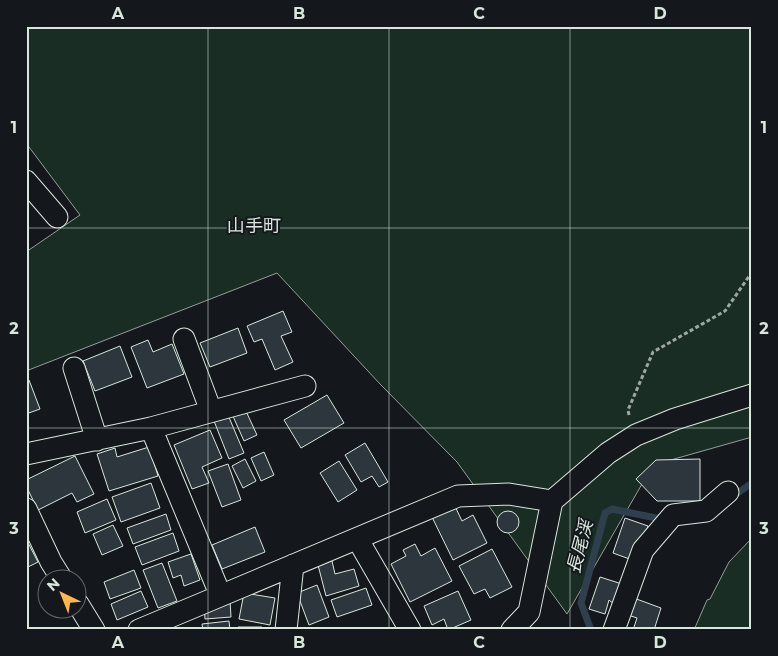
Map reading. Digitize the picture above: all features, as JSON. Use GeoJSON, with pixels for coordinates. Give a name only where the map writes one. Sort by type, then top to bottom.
{"type":"FeatureCollection","features":[{"type":"Feature","properties":{"kind":"street"},"geometry":{"type":"LineString","coordinates":[[26,181],[57,217]]}},
{"type":"Feature","properties":{"kind":"street"},"geometry":{"type":"LineString","coordinates":[[184,339],[210,412]]}},
{"type":"Feature","properties":{"kind":"street"},"geometry":{"type":"LineString","coordinates":[[74,368],[97,440]]}},
{"type":"Feature","properties":{"kind":"street"},"geometry":{"type":"LineString","coordinates":[[26,454],[151,428],[305,386]]}},
{"type":"Feature","properties":{"kind":"street"},"geometry":{"type":"LineString","coordinates":[[512,630],[529,612],[552,501],[608,454],[636,435],[675,419],[752,396]]}},
{"type":"Feature","properties":{"kind":"street"},"geometry":{"type":"LineString","coordinates":[[151,428],[220,594]]}},
{"type":"Feature","properties":{"kind":"street"},"geometry":{"type":"LineString","coordinates":[[614,630],[643,550],[673,515],[706,511],[728,492]]}},
{"type":"Feature","properties":{"kind":"street"},"geometry":{"type":"LineString","coordinates":[[139,630],[220,594],[358,540],[458,496],[509,494],[552,501]]}},
{"type":"Feature","properties":{"kind":"street"},"geometry":{"type":"LineString","coordinates":[[26,510],[55,568]]}},
{"type":"Feature","properties":{"kind":"street"},"geometry":{"type":"LineString","coordinates":[[358,540],[410,630]]}},
{"type":"Feature","properties":{"kind":"street"},"geometry":{"type":"LineString","coordinates":[[286,630],[292,566]]}},
{"type":"Feature","properties":{"kind":"street"},"geometry":{"type":"LineString","coordinates":[[87,618],[94,630]]}},
{"type":"Feature","properties":{"kind":"path"},"geometry":{"type":"LineString","coordinates":[[636,435],[628,410],[653,352],[725,311],[752,272]]}},
{"type":"Feature","properties":{"kind":"green space"},"geometry":{"type":"Polygon","coordinates":[[[26,26],[752,26],[752,437],[653,465],[567,614],[457,462],[380,384],[277,273],[26,371],[26,252],[80,215],[26,143],[26,26]]]}},
{"type":"Feature","properties":{"kind":"green space"},"geometry":{"type":"Polygon","coordinates":[[[752,538],[752,630],[694,630],[707,600],[710,599],[729,562],[752,538]]]}},
{"type":"Feature","properties":{"kind":"building"},"geometry":{"type":"Polygon","coordinates":[[[283,311],[292,332],[281,336],[293,362],[275,370],[262,339],[254,342],[247,326],[283,311]]]}},
{"type":"Feature","properties":{"kind":"building"},"geometry":{"type":"Polygon","coordinates":[[[238,328],[247,353],[210,367],[200,343],[238,328]]]}},
{"type":"Feature","properties":{"kind":"building"},"geometry":{"type":"Polygon","coordinates":[[[148,340],[153,352],[172,344],[184,374],[147,388],[131,347],[148,340]]]}},
{"type":"Feature","properties":{"kind":"building"},"geometry":{"type":"Polygon","coordinates":[[[120,346],[132,377],[95,391],[83,361],[120,346]]]}},
{"type":"Feature","properties":{"kind":"building"},"geometry":{"type":"Polygon","coordinates":[[[29,380],[40,409],[26,414],[26,381],[29,380]]]}},
{"type":"Feature","properties":{"kind":"building"},"geometry":{"type":"Polygon","coordinates":[[[327,395],[344,423],[301,448],[284,420],[327,395]]]}},
{"type":"Feature","properties":{"kind":"building"},"geometry":{"type":"Polygon","coordinates":[[[245,409],[257,435],[244,441],[232,414],[245,409]]]}},
{"type":"Feature","properties":{"kind":"building"},"geometry":{"type":"Polygon","coordinates":[[[228,415],[244,453],[229,459],[214,421],[228,415]]]}},
{"type":"Feature","properties":{"kind":"building"},"geometry":{"type":"Polygon","coordinates":[[[210,430],[222,458],[202,467],[209,483],[192,489],[174,445],[210,430]]]}},
{"type":"Feature","properties":{"kind":"building"},"geometry":{"type":"Polygon","coordinates":[[[365,443],[388,482],[379,487],[372,476],[361,482],[345,455],[365,443]]]}},
{"type":"Feature","properties":{"kind":"building"},"geometry":{"type":"Polygon","coordinates":[[[149,447],[158,476],[109,491],[97,454],[115,448],[117,457],[149,447]]]}},
{"type":"Feature","properties":{"kind":"building"},"geometry":{"type":"Polygon","coordinates":[[[264,452],[274,475],[261,481],[251,458],[264,452]]]}},
{"type":"Feature","properties":{"kind":"building"},"geometry":{"type":"Polygon","coordinates":[[[75,456],[94,494],[77,502],[72,493],[38,510],[26,486],[26,480],[75,456]]]}},
{"type":"Feature","properties":{"kind":"building"},"geometry":{"type":"Polygon","coordinates":[[[245,459],[256,481],[243,488],[232,466],[245,459]]]}},
{"type":"Feature","properties":{"kind":"building"},"geometry":{"type":"Polygon","coordinates":[[[700,459],[700,501],[657,501],[636,479],[656,460],[700,459]]]}},
{"type":"Feature","properties":{"kind":"building"},"geometry":{"type":"Polygon","coordinates":[[[339,461],[357,490],[338,502],[320,473],[339,461]]]}},
{"type":"Feature","properties":{"kind":"building"},"geometry":{"type":"Polygon","coordinates":[[[228,464],[241,500],[222,507],[208,471],[228,464]]]}},
{"type":"Feature","properties":{"kind":"building"},"geometry":{"type":"Polygon","coordinates":[[[151,483],[160,508],[121,522],[112,497],[151,483]]]}},
{"type":"Feature","properties":{"kind":"building"},"geometry":{"type":"Polygon","coordinates":[[[107,499],[116,520],[85,533],[77,512],[107,499]]]}},
{"type":"Feature","properties":{"kind":"building"},"geometry":{"type":"Polygon","coordinates":[[[453,502],[462,521],[473,515],[487,543],[453,560],[430,513],[453,502]]]}},
{"type":"Feature","properties":{"kind":"building"},"geometry":{"type":"Polygon","coordinates":[[[508,511],[516,514],[519,522],[516,530],[508,533],[500,530],[497,522],[500,514],[508,511]]]}},
{"type":"Feature","properties":{"kind":"building"},"geometry":{"type":"Polygon","coordinates":[[[166,514],[171,530],[133,544],[127,528],[166,514]]]}},
{"type":"Feature","properties":{"kind":"building"},"geometry":{"type":"Polygon","coordinates":[[[625,518],[648,526],[635,561],[613,553],[625,518]]]}},
{"type":"Feature","properties":{"kind":"building"},"geometry":{"type":"Polygon","coordinates":[[[113,525],[123,546],[102,555],[93,534],[113,525]]]}},
{"type":"Feature","properties":{"kind":"building"},"geometry":{"type":"Polygon","coordinates":[[[255,527],[265,552],[222,569],[212,545],[255,527]]]}},
{"type":"Feature","properties":{"kind":"building"},"geometry":{"type":"Polygon","coordinates":[[[173,533],[179,551],[142,565],[135,547],[173,533]]]}},
{"type":"Feature","properties":{"kind":"building"},"geometry":{"type":"Polygon","coordinates":[[[26,539],[38,562],[26,568],[26,539]]]}},
{"type":"Feature","properties":{"kind":"building"},"geometry":{"type":"Polygon","coordinates":[[[415,544],[421,556],[435,548],[452,581],[410,602],[391,564],[406,556],[403,550],[415,544]]]}},
{"type":"Feature","properties":{"kind":"building"},"geometry":{"type":"Polygon","coordinates":[[[492,549],[512,587],[490,598],[485,589],[474,594],[459,566],[492,549]]]}},
{"type":"Feature","properties":{"kind":"building"},"geometry":{"type":"Polygon","coordinates":[[[191,554],[200,580],[184,586],[181,575],[173,578],[168,562],[191,554]]]}},
{"type":"Feature","properties":{"kind":"building"},"geometry":{"type":"Polygon","coordinates":[[[332,561],[335,574],[354,569],[359,586],[326,596],[318,565],[332,561]]]}},
{"type":"Feature","properties":{"kind":"building"},"geometry":{"type":"Polygon","coordinates":[[[162,563],[177,601],[158,608],[143,570],[162,563]]]}},
{"type":"Feature","properties":{"kind":"building"},"geometry":{"type":"Polygon","coordinates":[[[134,570],[141,588],[110,599],[104,582],[134,570]]]}},
{"type":"Feature","properties":{"kind":"building"},"geometry":{"type":"Polygon","coordinates":[[[600,577],[622,584],[615,605],[609,600],[605,614],[589,609],[600,577]]]}},
{"type":"Feature","properties":{"kind":"building"},"geometry":{"type":"Polygon","coordinates":[[[317,585],[329,617],[309,625],[297,593],[317,585]]]}},
{"type":"Feature","properties":{"kind":"building"},"geometry":{"type":"Polygon","coordinates":[[[366,588],[372,605],[337,617],[331,600],[366,588]]]}},
{"type":"Feature","properties":{"kind":"building"},"geometry":{"type":"Polygon","coordinates":[[[141,591],[148,607],[117,620],[111,604],[141,591]]]}},
{"type":"Feature","properties":{"kind":"building"},"geometry":{"type":"Polygon","coordinates":[[[458,591],[471,620],[448,630],[444,619],[432,625],[424,606],[458,591]]]}},
{"type":"Feature","properties":{"kind":"building"},"geometry":{"type":"Polygon","coordinates":[[[244,593],[275,598],[270,625],[239,619],[244,593]]]}},
{"type":"Feature","properties":{"kind":"building"},"geometry":{"type":"Polygon","coordinates":[[[631,597],[661,608],[654,630],[633,630],[637,618],[625,614],[631,597]]]}},
{"type":"Feature","properties":{"kind":"building"},"geometry":{"type":"Polygon","coordinates":[[[230,601],[231,617],[205,619],[204,603],[230,601]]]}},
{"type":"Feature","properties":{"kind":"building"},"geometry":{"type":"Polygon","coordinates":[[[229,621],[230,630],[203,630],[202,624],[229,621]]]}},
{"type":"Feature","properties":{"kind":"building"},"geometry":{"type":"Polygon","coordinates":[[[238,627],[262,627],[262,630],[238,630],[238,627]]]}},
{"type":"Feature","properties":{"kind":"waterway","name":"長尾渓"},"geometry":{"type":"LineString","coordinates":[[732,497],[752,483]]}},
{"type":"Feature","properties":{"kind":"waterway","name":"長尾渓"},"geometry":{"type":"LineString","coordinates":[[591,630],[581,603],[605,513],[612,509],[666,520]]}},
{"type":"Feature","properties":{"kind":"district","name":"山手町"},"geometry":{"type":"Point","coordinates":[254,226]}}]}
